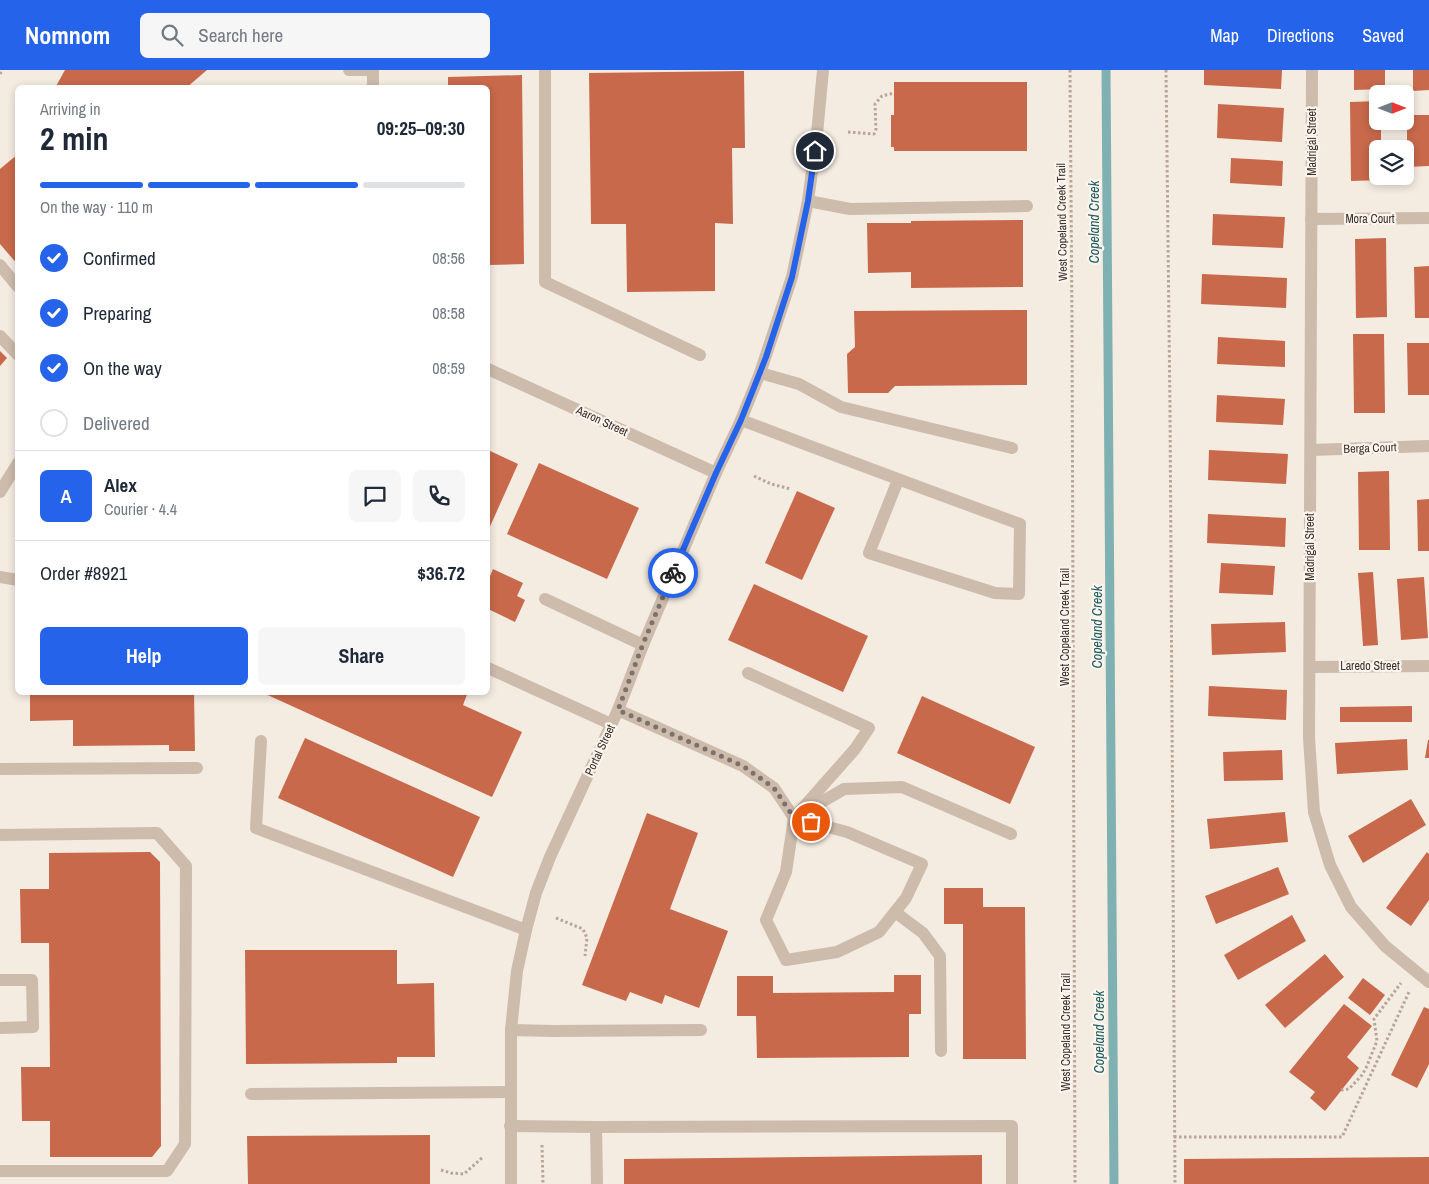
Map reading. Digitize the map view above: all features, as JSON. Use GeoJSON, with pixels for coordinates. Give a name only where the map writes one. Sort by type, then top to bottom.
{"type":"FeatureCollection","features":[{"type":"Feature","properties":{"kind":"street"},"geometry":{"type":"LineString","coordinates":[[350,70],[373,70],[373,85]]}},
{"type":"Feature","properties":{"kind":"street"},"geometry":{"type":"LineString","coordinates":[[545,70],[545,282],[700,355]]}},
{"type":"Feature","properties":{"kind":"street","name":"Portal Street"},"geometry":{"type":"LineString","coordinates":[[511,1184],[511,1030],[517,971],[536,893],[550,857],[618,710],[643,644],[760,373],[792,277],[808,201],[817,134],[822,70]]}},
{"type":"Feature","properties":{"kind":"street","name":"Madrigal Street"},"geometry":{"type":"LineString","coordinates":[[1312,70],[1310,754],[1314,812],[1330,865],[1351,907],[1385,946],[1429,982]]}},
{"type":"Feature","properties":{"kind":"street"},"geometry":{"type":"LineString","coordinates":[[808,201],[850,209],[1027,206]]}},
{"type":"Feature","properties":{"kind":"street","name":"Mora Court"},"geometry":{"type":"LineString","coordinates":[[1311,219],[1429,218]]}},
{"type":"Feature","properties":{"kind":"street"},"geometry":{"type":"LineString","coordinates":[[0,265],[15,283]]}},
{"type":"Feature","properties":{"kind":"street"},"geometry":{"type":"LineString","coordinates":[[0,336],[15,352]]}},
{"type":"Feature","properties":{"kind":"street","name":"Aaron Street"},"geometry":{"type":"LineString","coordinates":[[490,370],[716,473]]}},
{"type":"Feature","properties":{"kind":"street"},"geometry":{"type":"LineString","coordinates":[[760,373],[799,384],[841,407],[1012,448]]}},
{"type":"Feature","properties":{"kind":"street"},"geometry":{"type":"LineString","coordinates":[[741,420],[1020,524],[1019,594],[996,593],[869,553],[898,480]]}},
{"type":"Feature","properties":{"kind":"street","name":"Berga Court"},"geometry":{"type":"LineString","coordinates":[[1311,450],[1429,446]]}},
{"type":"Feature","properties":{"kind":"street"},"geometry":{"type":"LineString","coordinates":[[0,492],[15,468]]}},
{"type":"Feature","properties":{"kind":"street"},"geometry":{"type":"LineString","coordinates":[[0,577],[15,580]]}},
{"type":"Feature","properties":{"kind":"street"},"geometry":{"type":"LineString","coordinates":[[545,598],[643,644]]}},
{"type":"Feature","properties":{"kind":"street","name":"Laredo Street"},"geometry":{"type":"LineString","coordinates":[[1310,667],[1429,666]]}},
{"type":"Feature","properties":{"kind":"street"},"geometry":{"type":"LineString","coordinates":[[490,669],[611,724]]}},
{"type":"Feature","properties":{"kind":"street"},"geometry":{"type":"LineString","coordinates":[[618,710],[743,766],[774,788],[794,818],[848,832],[922,864],[906,898],[878,932],[837,952],[786,960],[766,920],[786,872],[794,818],[855,748],[869,728],[748,673]]}},
{"type":"Feature","properties":{"kind":"street"},"geometry":{"type":"LineString","coordinates":[[261,741],[256,828],[526,930]]}},
{"type":"Feature","properties":{"kind":"street"},"geometry":{"type":"LineString","coordinates":[[0,769],[197,768]]}},
{"type":"Feature","properties":{"kind":"street"},"geometry":{"type":"LineString","coordinates":[[794,818],[844,789],[902,787],[1010,834]]}},
{"type":"Feature","properties":{"kind":"street"},"geometry":{"type":"LineString","coordinates":[[0,835],[157,833],[186,866],[185,1144],[167,1171],[0,1171]]}},
{"type":"Feature","properties":{"kind":"street"},"geometry":{"type":"LineString","coordinates":[[895,912],[923,933],[940,956],[941,1051]]}},
{"type":"Feature","properties":{"kind":"street"},"geometry":{"type":"LineString","coordinates":[[0,980],[32,980],[33,1027],[0,1028]]}},
{"type":"Feature","properties":{"kind":"street"},"geometry":{"type":"LineString","coordinates":[[511,1030],[701,1030]]}},
{"type":"Feature","properties":{"kind":"street"},"geometry":{"type":"LineString","coordinates":[[252,1094],[511,1092]]}},
{"type":"Feature","properties":{"kind":"street"},"geometry":{"type":"LineString","coordinates":[[510,1126],[1012,1126],[1012,1184]]}},
{"type":"Feature","properties":{"kind":"street"},"geometry":{"type":"LineString","coordinates":[[596,1127],[597,1184]]}},
{"type":"Feature","properties":{"kind":"path"},"geometry":{"type":"LineString","coordinates":[[0,74],[2,70]]}},
{"type":"Feature","properties":{"kind":"path","name":"West Copeland Creek Trail"},"geometry":{"type":"LineString","coordinates":[[1070,70],[1075,1184]]}},
{"type":"Feature","properties":{"kind":"path"},"geometry":{"type":"LineString","coordinates":[[1166,70],[1175,1184]]}},
{"type":"Feature","properties":{"kind":"path"},"geometry":{"type":"LineString","coordinates":[[848,132],[874,134],[876,129],[875,104],[882,96],[894,93]]}},
{"type":"Feature","properties":{"kind":"path"},"geometry":{"type":"LineString","coordinates":[[754,476],[771,484],[791,489]]}},
{"type":"Feature","properties":{"kind":"path"},"geometry":{"type":"LineString","coordinates":[[556,918],[583,929],[587,938],[585,956]]}},
{"type":"Feature","properties":{"kind":"path"},"geometry":{"type":"LineString","coordinates":[[1174,1137],[1342,1137],[1415,971]]}},
{"type":"Feature","properties":{"kind":"path"},"geometry":{"type":"LineString","coordinates":[[1341,1090],[1349,1089],[1362,1076],[1377,1041],[1374,1019],[1415,971]]}},
{"type":"Feature","properties":{"kind":"path"},"geometry":{"type":"LineString","coordinates":[[440,1170],[464,1174],[484,1157]]}},
{"type":"Feature","properties":{"kind":"building"},"geometry":{"type":"Polygon","coordinates":[[[65,70],[207,70],[190,85],[57,85],[65,70]]]}},
{"type":"Feature","properties":{"kind":"building"},"geometry":{"type":"Polygon","coordinates":[[[1204,70],[1282,70],[1281,89],[1204,85],[1204,70]]]}},
{"type":"Feature","properties":{"kind":"building"},"geometry":{"type":"Polygon","coordinates":[[[1354,70],[1385,70],[1385,85],[1369,85],[1369,90],[1354,90],[1354,70]]]}},
{"type":"Feature","properties":{"kind":"building"},"geometry":{"type":"Polygon","coordinates":[[[1413,70],[1429,70],[1429,90],[1414,91],[1413,70]]]}},
{"type":"Feature","properties":{"kind":"building"},"geometry":{"type":"Polygon","coordinates":[[[744,71],[745,148],[732,148],[733,224],[715,223],[715,291],[627,292],[626,224],[591,224],[589,73],[744,71]]]}},
{"type":"Feature","properties":{"kind":"building"},"geometry":{"type":"Polygon","coordinates":[[[522,75],[524,264],[490,265],[490,85],[448,85],[448,77],[522,75]]]}},
{"type":"Feature","properties":{"kind":"building"},"geometry":{"type":"Polygon","coordinates":[[[894,82],[1027,82],[1027,151],[894,151],[894,147],[891,147],[891,115],[894,115],[894,82]]]}},
{"type":"Feature","properties":{"kind":"building"},"geometry":{"type":"Polygon","coordinates":[[[1369,101],[1369,130],[1381,130],[1381,140],[1369,140],[1369,180],[1351,181],[1350,102],[1369,101]]]}},
{"type":"Feature","properties":{"kind":"building"},"geometry":{"type":"Polygon","coordinates":[[[1218,104],[1284,108],[1282,142],[1217,138],[1218,104]]]}},
{"type":"Feature","properties":{"kind":"building"},"geometry":{"type":"Polygon","coordinates":[[[1414,115],[1429,115],[1429,166],[1414,167],[1414,140],[1407,140],[1407,130],[1414,130],[1414,115]]]}},
{"type":"Feature","properties":{"kind":"building"},"geometry":{"type":"Polygon","coordinates":[[[15,156],[15,262],[0,244],[0,169],[15,156]]]}},
{"type":"Feature","properties":{"kind":"building"},"geometry":{"type":"Polygon","coordinates":[[[1231,158],[1283,161],[1282,186],[1230,183],[1231,158]]]}},
{"type":"Feature","properties":{"kind":"building"},"geometry":{"type":"Polygon","coordinates":[[[1213,214],[1285,217],[1283,248],[1212,245],[1213,214]]]}},
{"type":"Feature","properties":{"kind":"building"},"geometry":{"type":"Polygon","coordinates":[[[1023,220],[1023,287],[911,288],[911,272],[868,273],[867,223],[1023,220]]]}},
{"type":"Feature","properties":{"kind":"building"},"geometry":{"type":"Polygon","coordinates":[[[1386,238],[1387,317],[1356,318],[1355,239],[1386,238]]]}},
{"type":"Feature","properties":{"kind":"building"},"geometry":{"type":"Polygon","coordinates":[[[1429,266],[1429,318],[1415,318],[1414,267],[1429,266]]]}},
{"type":"Feature","properties":{"kind":"building"},"geometry":{"type":"Polygon","coordinates":[[[1202,274],[1287,278],[1286,308],[1201,304],[1202,274]]]}},
{"type":"Feature","properties":{"kind":"building"},"geometry":{"type":"Polygon","coordinates":[[[1027,310],[1027,385],[895,386],[888,393],[848,393],[847,354],[855,347],[854,311],[1027,310]]]}},
{"type":"Feature","properties":{"kind":"building"},"geometry":{"type":"Polygon","coordinates":[[[1353,334],[1384,334],[1385,413],[1354,413],[1353,334]]]}},
{"type":"Feature","properties":{"kind":"building"},"geometry":{"type":"Polygon","coordinates":[[[1218,337],[1285,341],[1285,367],[1217,364],[1218,337]]]}},
{"type":"Feature","properties":{"kind":"building"},"geometry":{"type":"Polygon","coordinates":[[[1407,343],[1429,343],[1429,395],[1408,395],[1407,343]]]}},
{"type":"Feature","properties":{"kind":"building"},"geometry":{"type":"Polygon","coordinates":[[[0,351],[7,358],[0,366],[0,351]]]}},
{"type":"Feature","properties":{"kind":"building"},"geometry":{"type":"Polygon","coordinates":[[[1217,395],[1285,399],[1283,425],[1216,422],[1217,395]]]}},
{"type":"Feature","properties":{"kind":"building"},"geometry":{"type":"Polygon","coordinates":[[[1209,450],[1288,454],[1286,484],[1208,480],[1209,450]]]}},
{"type":"Feature","properties":{"kind":"building"},"geometry":{"type":"Polygon","coordinates":[[[490,451],[518,464],[490,527],[490,451]]]}},
{"type":"Feature","properties":{"kind":"building"},"geometry":{"type":"Polygon","coordinates":[[[539,463],[639,508],[607,579],[507,534],[539,463]]]}},
{"type":"Feature","properties":{"kind":"building"},"geometry":{"type":"Polygon","coordinates":[[[1389,471],[1390,550],[1359,550],[1358,472],[1389,471]]]}},
{"type":"Feature","properties":{"kind":"building"},"geometry":{"type":"Polygon","coordinates":[[[797,491],[835,508],[802,580],[765,563],[797,491]]]}},
{"type":"Feature","properties":{"kind":"building"},"geometry":{"type":"Polygon","coordinates":[[[1429,499],[1429,551],[1418,551],[1417,500],[1429,499]]]}},
{"type":"Feature","properties":{"kind":"building"},"geometry":{"type":"Polygon","coordinates":[[[1208,514],[1286,518],[1285,547],[1207,543],[1208,514]]]}},
{"type":"Feature","properties":{"kind":"building"},"geometry":{"type":"Polygon","coordinates":[[[1221,563],[1275,566],[1273,595],[1219,593],[1221,563]]]}},
{"type":"Feature","properties":{"kind":"building"},"geometry":{"type":"Polygon","coordinates":[[[493,569],[523,583],[517,596],[525,600],[515,622],[490,610],[490,576],[493,569]]]}},
{"type":"Feature","properties":{"kind":"building"},"geometry":{"type":"Polygon","coordinates":[[[1373,572],[1378,645],[1363,646],[1358,573],[1373,572]]]}},
{"type":"Feature","properties":{"kind":"building"},"geometry":{"type":"Polygon","coordinates":[[[1424,577],[1428,638],[1401,640],[1397,579],[1424,577]]]}},
{"type":"Feature","properties":{"kind":"building"},"geometry":{"type":"Polygon","coordinates":[[[754,584],[868,636],[843,692],[728,640],[754,584]]]}},
{"type":"Feature","properties":{"kind":"building"},"geometry":{"type":"Polygon","coordinates":[[[1285,622],[1286,652],[1212,655],[1211,624],[1285,622]]]}},
{"type":"Feature","properties":{"kind":"building"},"geometry":{"type":"Polygon","coordinates":[[[1209,686],[1287,690],[1286,720],[1208,716],[1209,686]]]}},
{"type":"Feature","properties":{"kind":"building"},"geometry":{"type":"Polygon","coordinates":[[[30,695],[194,695],[195,751],[169,751],[169,745],[73,746],[73,720],[30,721],[30,695]]]}},
{"type":"Feature","properties":{"kind":"building"},"geometry":{"type":"Polygon","coordinates":[[[268,695],[467,695],[463,705],[522,732],[492,797],[268,695]]]}},
{"type":"Feature","properties":{"kind":"building"},"geometry":{"type":"Polygon","coordinates":[[[922,696],[1035,747],[1010,804],[897,753],[922,696]]]}},
{"type":"Feature","properties":{"kind":"building"},"geometry":{"type":"Polygon","coordinates":[[[1412,706],[1412,722],[1340,722],[1340,707],[1412,706]]]}},
{"type":"Feature","properties":{"kind":"building"},"geometry":{"type":"Polygon","coordinates":[[[305,738],[480,817],[453,877],[278,798],[305,738]]]}},
{"type":"Feature","properties":{"kind":"building"},"geometry":{"type":"Polygon","coordinates":[[[1407,739],[1408,770],[1337,774],[1335,743],[1407,739]]]}},
{"type":"Feature","properties":{"kind":"building"},"geometry":{"type":"Polygon","coordinates":[[[1428,740],[1429,758],[1425,758],[1428,740]]]}},
{"type":"Feature","properties":{"kind":"building"},"geometry":{"type":"Polygon","coordinates":[[[1282,750],[1283,780],[1224,781],[1223,752],[1282,750]]]}},
{"type":"Feature","properties":{"kind":"building"},"geometry":{"type":"Polygon","coordinates":[[[1411,799],[1426,825],[1363,863],[1348,836],[1411,799]]]}},
{"type":"Feature","properties":{"kind":"building"},"geometry":{"type":"Polygon","coordinates":[[[1285,812],[1288,842],[1210,849],[1207,819],[1285,812]]]}},
{"type":"Feature","properties":{"kind":"building"},"geometry":{"type":"Polygon","coordinates":[[[647,813],[698,833],[670,909],[728,931],[699,1008],[665,995],[662,1004],[630,992],[626,1001],[582,985],[647,813]]]}},
{"type":"Feature","properties":{"kind":"building"},"geometry":{"type":"Polygon","coordinates":[[[150,852],[160,862],[161,1146],[152,1157],[50,1157],[50,1121],[22,1121],[21,1067],[50,1067],[49,943],[21,943],[20,889],[49,889],[49,853],[150,852]]]}},
{"type":"Feature","properties":{"kind":"building"},"geometry":{"type":"Polygon","coordinates":[[[1427,852],[1429,854],[1429,900],[1411,926],[1386,908],[1427,852]]]}},
{"type":"Feature","properties":{"kind":"building"},"geometry":{"type":"Polygon","coordinates":[[[1278,867],[1289,894],[1216,924],[1205,896],[1278,867]]]}},
{"type":"Feature","properties":{"kind":"building"},"geometry":{"type":"Polygon","coordinates":[[[944,888],[983,888],[983,907],[1025,907],[1026,1059],[963,1059],[963,924],[944,924],[944,888]]]}},
{"type":"Feature","properties":{"kind":"building"},"geometry":{"type":"Polygon","coordinates":[[[1292,915],[1306,941],[1238,980],[1224,955],[1292,915]]]}},
{"type":"Feature","properties":{"kind":"building"},"geometry":{"type":"Polygon","coordinates":[[[245,950],[397,950],[397,984],[434,983],[435,1057],[397,1057],[397,1063],[246,1064],[245,950]]]}},
{"type":"Feature","properties":{"kind":"building"},"geometry":{"type":"Polygon","coordinates":[[[1325,954],[1344,977],[1285,1028],[1265,1005],[1325,954]]]}},
{"type":"Feature","properties":{"kind":"building"},"geometry":{"type":"Polygon","coordinates":[[[894,975],[921,975],[921,1014],[909,1014],[909,1057],[757,1058],[756,1016],[737,1016],[737,976],[773,976],[773,993],[894,992],[894,975]]]}},
{"type":"Feature","properties":{"kind":"building"},"geometry":{"type":"Polygon","coordinates":[[[1363,978],[1385,995],[1370,1015],[1348,998],[1363,978]]]}},
{"type":"Feature","properties":{"kind":"building"},"geometry":{"type":"Polygon","coordinates":[[[1344,1004],[1372,1026],[1347,1057],[1359,1068],[1325,1111],[1310,1098],[1315,1092],[1289,1072],[1344,1004]]]}},
{"type":"Feature","properties":{"kind":"building"},"geometry":{"type":"Polygon","coordinates":[[[1424,1007],[1429,1009],[1429,1064],[1417,1088],[1391,1075],[1424,1007]]]}},
{"type":"Feature","properties":{"kind":"building"},"geometry":{"type":"Polygon","coordinates":[[[430,1135],[430,1184],[248,1184],[247,1136],[430,1135]]]}},
{"type":"Feature","properties":{"kind":"building"},"geometry":{"type":"Polygon","coordinates":[[[982,1155],[982,1184],[624,1184],[624,1159],[982,1155]]]}},
{"type":"Feature","properties":{"kind":"building"},"geometry":{"type":"Polygon","coordinates":[[[1429,1157],[1429,1184],[1184,1184],[1184,1159],[1429,1157]]]}},
{"type":"Feature","properties":{"kind":"waterway","name":"Copeland Creek"},"geometry":{"type":"LineString","coordinates":[[1106,70],[1114,1184]]}},
{"type":"Feature","properties":{"kind":"way so far"},"geometry":{"type":"LineString","coordinates":[[673,573],[618,710],[743,766],[774,788],[794,818],[811,822]]}},
{"type":"Feature","properties":{"kind":"route"},"geometry":{"type":"LineString","coordinates":[[673,573],[741,420],[766,357],[792,277],[808,201],[815,151]]}}]}
